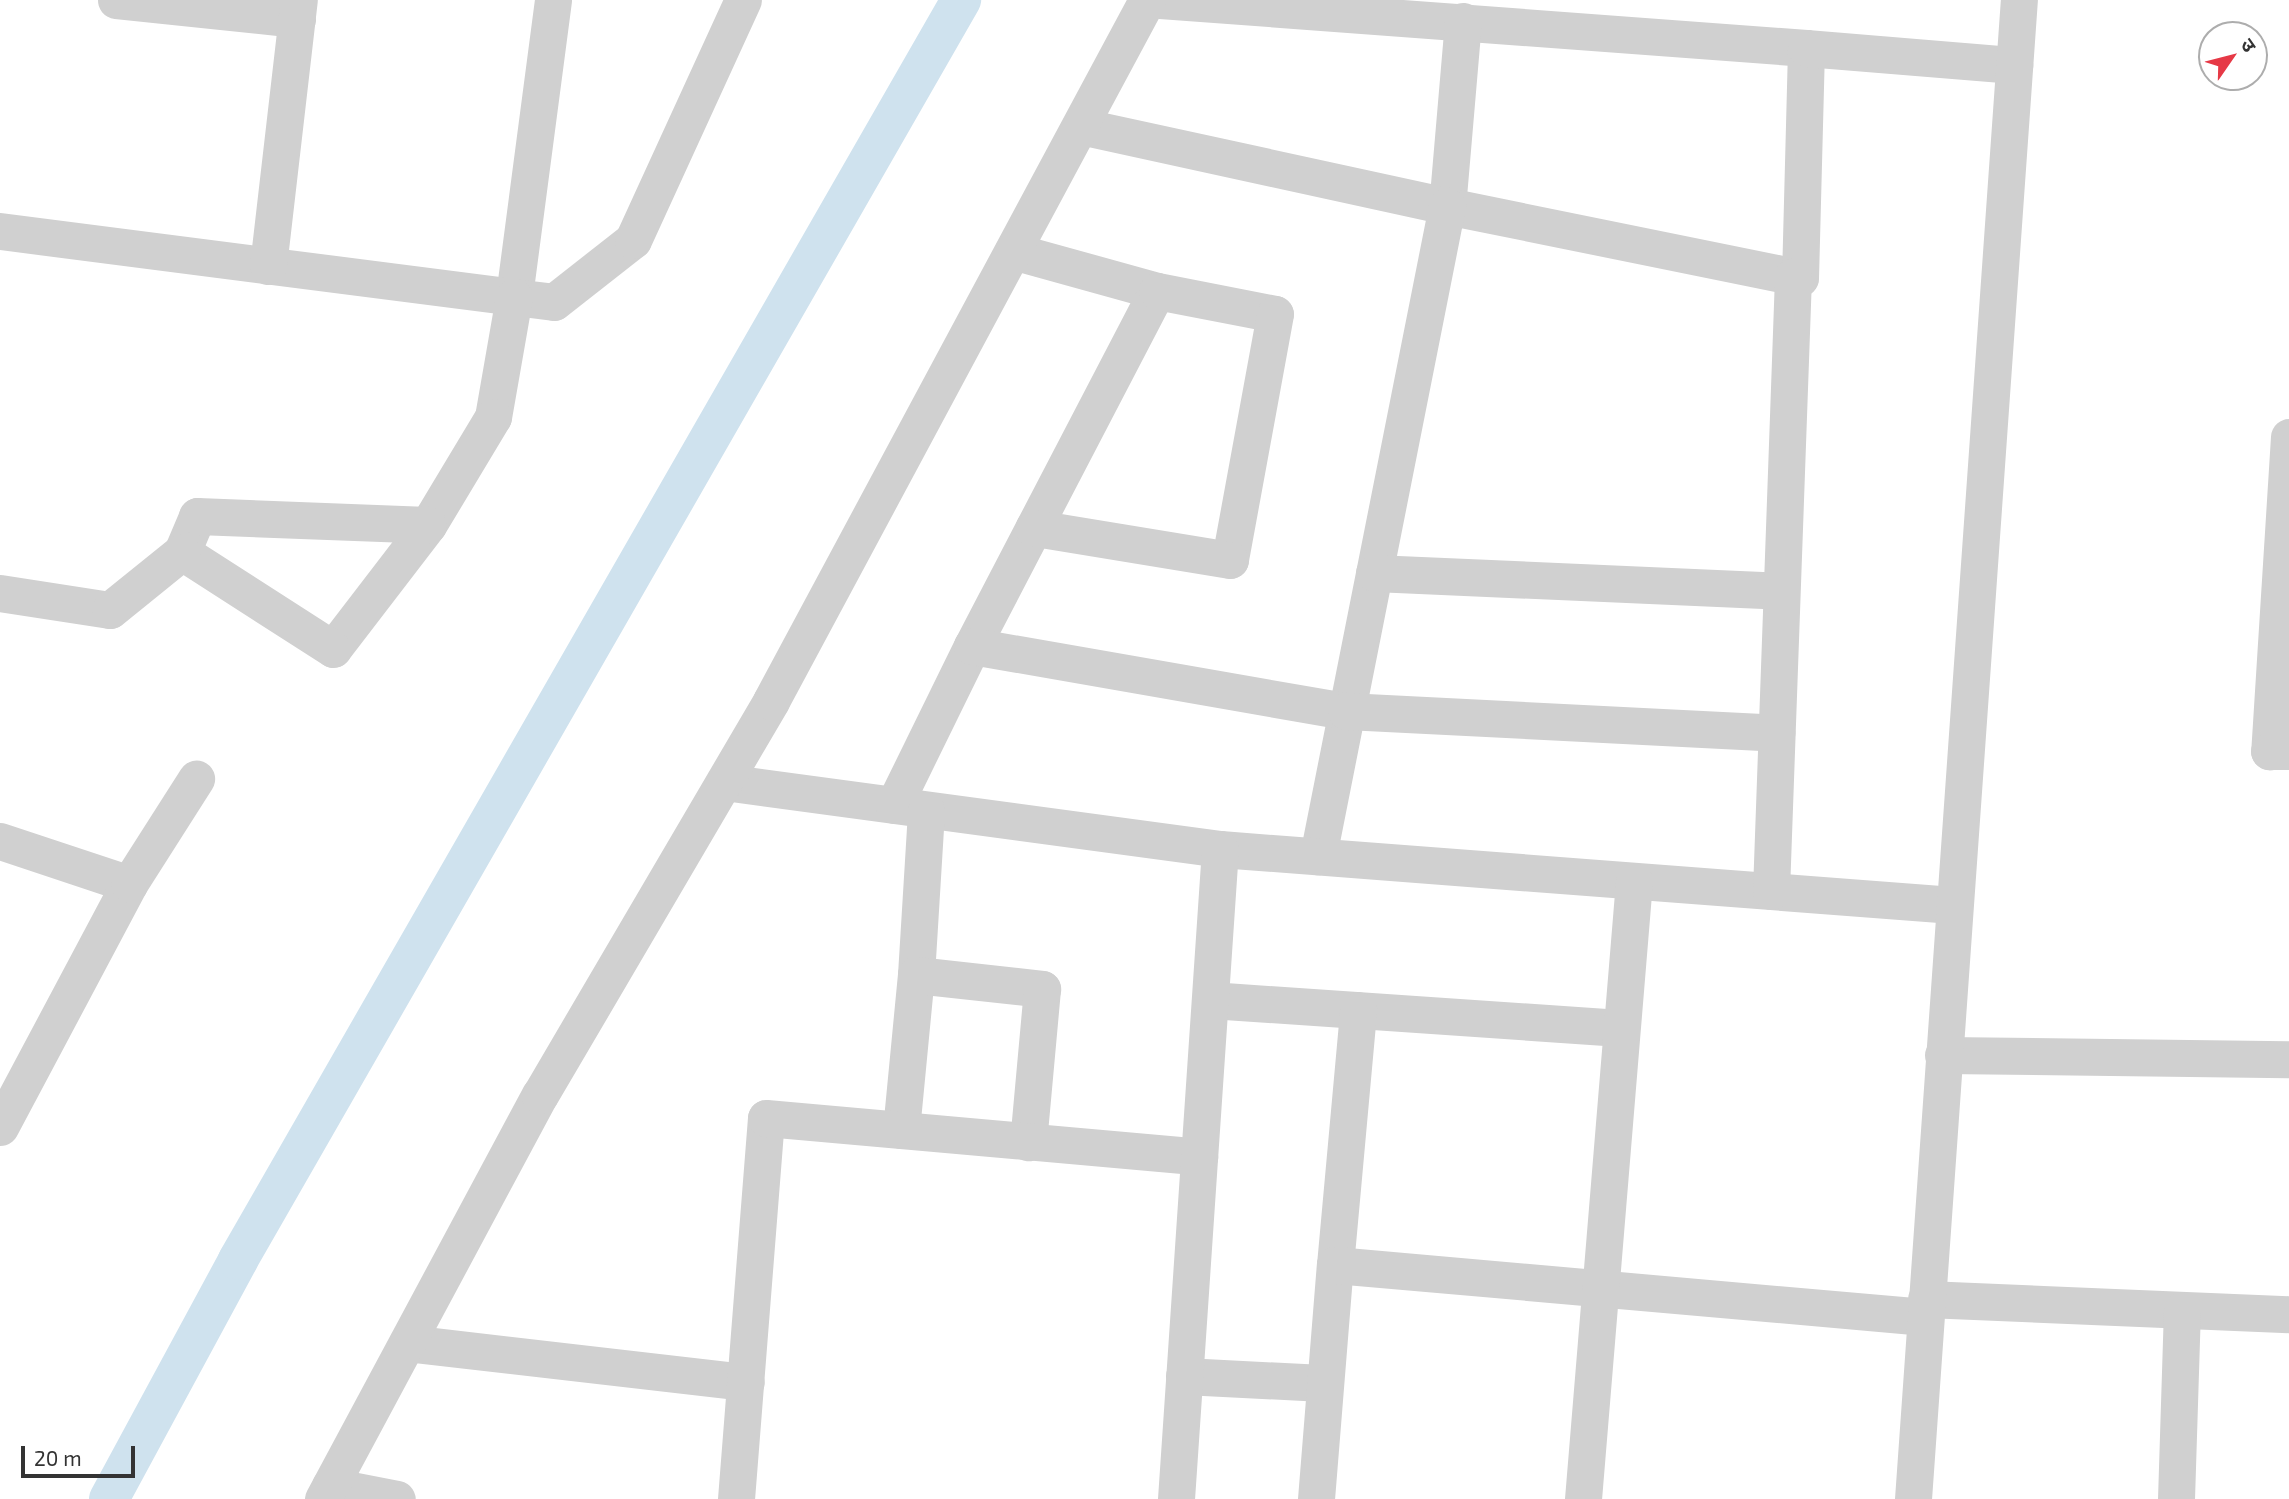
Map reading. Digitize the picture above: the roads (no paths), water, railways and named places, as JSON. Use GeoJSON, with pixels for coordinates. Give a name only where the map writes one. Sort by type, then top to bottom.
{"type":"FeatureCollection","features":[{"type":"Feature","properties":{"kind":"street"},"geometry":{"type":"LineString","coordinates":[[116,0],[298,9],[268,266]]}},
{"type":"Feature","properties":{"kind":"street"},"geometry":{"type":"LineString","coordinates":[[182,552],[333,649],[428,525],[493,417],[514,298],[553,0]]}},
{"type":"Feature","properties":{"kind":"street"},"geometry":{"type":"LineString","coordinates":[[0,231],[554,302],[633,240],[743,0]]}},
{"type":"Feature","properties":{"kind":"street"},"geometry":{"type":"LineString","coordinates":[[397,1499],[326,1493],[540,1095],[724,782],[1147,0]]}},
{"type":"Feature","properties":{"kind":"street"},"geometry":{"type":"LineString","coordinates":[[1160,0],[2014,65]]}},
{"type":"Feature","properties":{"kind":"street"},"geometry":{"type":"LineString","coordinates":[[1913,1499],[2019,0]]}},
{"type":"Feature","properties":{"kind":"street"},"geometry":{"type":"LineString","coordinates":[[1318,856],[1447,206],[1463,21]]}},
{"type":"Feature","properties":{"kind":"street"},"geometry":{"type":"LineString","coordinates":[[1080,126],[1447,206],[1800,278],[1806,48]]}},
{"type":"Feature","properties":{"kind":"street"},"geometry":{"type":"LineString","coordinates":[[1013,251],[1157,291],[1275,314],[1230,560],[1034,528]]}},
{"type":"Feature","properties":{"kind":"street"},"geometry":{"type":"LineString","coordinates":[[1771,891],[1793,276]]}},
{"type":"Feature","properties":{"kind":"street"},"geometry":{"type":"LineString","coordinates":[[901,1130],[916,975],[910,807],[972,646],[1157,291]]}},
{"type":"Feature","properties":{"kind":"street"},"geometry":{"type":"LineString","coordinates":[[2289,437],[2269,751],[2289,751]]}},
{"type":"Feature","properties":{"kind":"street"},"geometry":{"type":"LineString","coordinates":[[0,593],[110,610],[182,552],[197,516],[428,525]]}},
{"type":"Feature","properties":{"kind":"street"},"geometry":{"type":"LineString","coordinates":[[1374,573],[1781,591]]}},
{"type":"Feature","properties":{"kind":"street"},"geometry":{"type":"LineString","coordinates":[[972,646],[1346,711],[1776,733]]}},
{"type":"Feature","properties":{"kind":"street"},"geometry":{"type":"LineString","coordinates":[[0,1127],[129,884],[196,779]]}},
{"type":"Feature","properties":{"kind":"street"},"geometry":{"type":"LineString","coordinates":[[724,782],[1220,849],[1953,905]]}},
{"type":"Feature","properties":{"kind":"street"},"geometry":{"type":"LineString","coordinates":[[0,841],[129,884]]}},
{"type":"Feature","properties":{"kind":"street"},"geometry":{"type":"LineString","coordinates":[[1176,1499],[1220,849]]}},
{"type":"Feature","properties":{"kind":"street"},"geometry":{"type":"LineString","coordinates":[[1583,1499],[1597,1288],[1634,881]]}},
{"type":"Feature","properties":{"kind":"street"},"geometry":{"type":"LineString","coordinates":[[916,975],[1042,989],[1028,1142]]}},
{"type":"Feature","properties":{"kind":"street"},"geometry":{"type":"LineString","coordinates":[[1210,1000],[1620,1028]]}},
{"type":"Feature","properties":{"kind":"street"},"geometry":{"type":"LineString","coordinates":[[1316,1499],[1323,1384],[1358,1010]]}},
{"type":"Feature","properties":{"kind":"street"},"geometry":{"type":"LineString","coordinates":[[1943,1055],[2289,1059]]}},
{"type":"Feature","properties":{"kind":"street"},"geometry":{"type":"LineString","coordinates":[[736,1499],[766,1118],[1199,1157]]}},
{"type":"Feature","properties":{"kind":"street"},"geometry":{"type":"LineString","coordinates":[[1335,1265],[1597,1288],[1926,1308],[2182,1310],[2289,1314]]}},
{"type":"Feature","properties":{"kind":"street"},"geometry":{"type":"LineString","coordinates":[[2176,1499],[2182,1310]]}},
{"type":"Feature","properties":{"kind":"street"},"geometry":{"type":"LineString","coordinates":[[407,1343],[746,1381]]}},
{"type":"Feature","properties":{"kind":"street"},"geometry":{"type":"LineString","coordinates":[[1184,1376],[1323,1384]]}},
{"type":"Feature","properties":{"kind":"waterway"},"geometry":{"type":"LineString","coordinates":[[109,1499],[238,1260],[961,0]]}}]}
